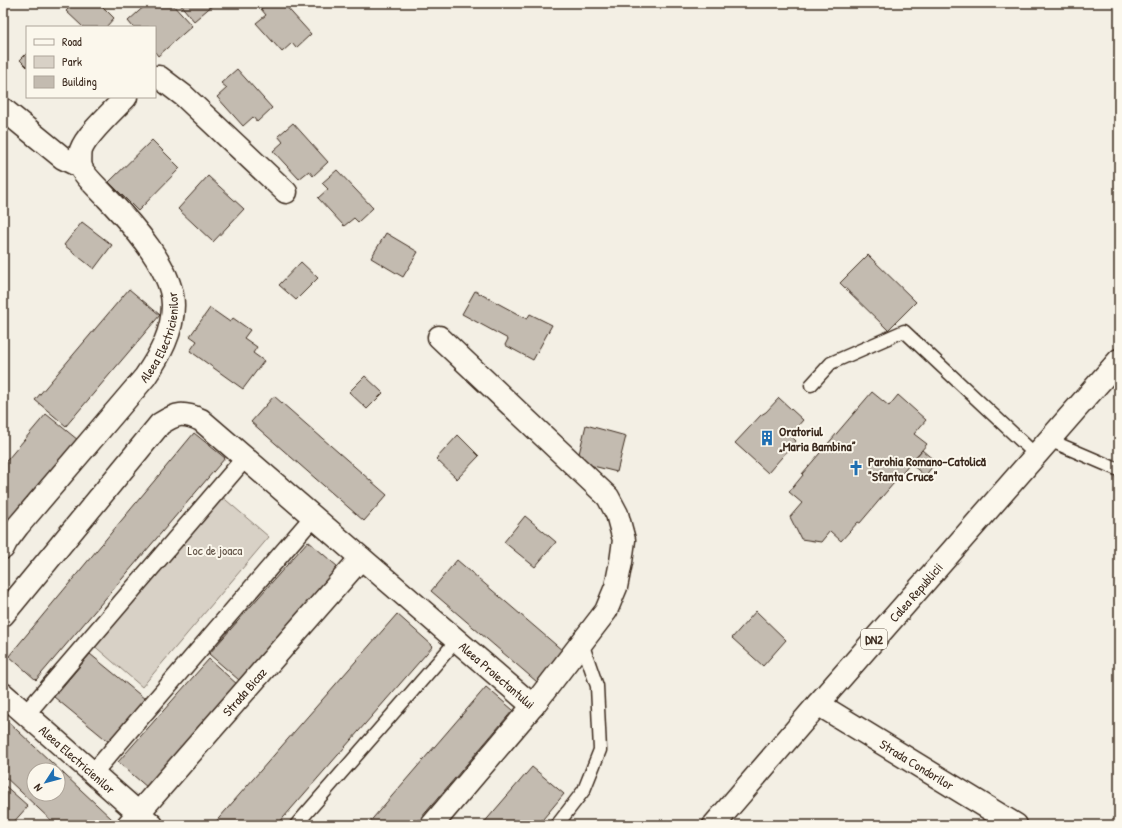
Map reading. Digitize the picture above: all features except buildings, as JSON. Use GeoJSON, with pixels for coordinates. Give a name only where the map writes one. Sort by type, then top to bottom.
{"type":"FeatureCollection","features":[{"type":"Feature","properties":{"kind":"street"},"geometry":{"type":"LineString","coordinates":[[156,77],[159,77],[184,96],[286,192]]}},
{"type":"Feature","properties":{"kind":"street"},"geometry":{"type":"LineString","coordinates":[[3,109],[63,158],[80,167],[80,151],[90,136],[125,98]]}},
{"type":"Feature","properties":{"kind":"street","name":"Aleea Electricienilor"},"geometry":{"type":"LineString","coordinates":[[3,548],[18,526],[145,377],[165,345],[170,329],[173,304],[168,281],[151,251],[130,222],[80,167]]}},
{"type":"Feature","properties":{"kind":"street"},"geometry":{"type":"LineString","coordinates":[[439,337],[608,497],[617,514],[624,540],[616,587],[606,611],[533,706]]}},
{"type":"Feature","properties":{"kind":"street","name":"Calea Republicii"},"geometry":{"type":"LineString","coordinates":[[714,825],[1119,360]]}},
{"type":"Feature","properties":{"kind":"street"},"geometry":{"type":"LineString","coordinates":[[7,602],[160,424],[172,416],[180,415],[190,415],[201,420],[361,558]]}},
{"type":"Feature","properties":{"kind":"street"},"geometry":{"type":"LineString","coordinates":[[26,714],[245,458]]}},
{"type":"Feature","properties":{"kind":"street"},"geometry":{"type":"LineString","coordinates":[[93,773],[314,516]]}},
{"type":"Feature","properties":{"kind":"street","name":"Aleea Proiectantului"},"geometry":{"type":"LineString","coordinates":[[361,558],[533,706],[432,825]]}},
{"type":"Feature","properties":{"kind":"street","name":"Strada Bicaz"},"geometry":{"type":"LineString","coordinates":[[139,821],[361,558]]}},
{"type":"Feature","properties":{"kind":"street","name":"Aleea Electricienilor"},"geometry":{"type":"LineString","coordinates":[[3,694],[93,773],[139,821]]}},
{"type":"Feature","properties":{"kind":"street","name":"Strada Condorilor"},"geometry":{"type":"LineString","coordinates":[[818,704],[1016,825]]}},
{"type":"Feature","properties":{"kind":"lane"},"geometry":{"type":"LineString","coordinates":[[811,385],[831,363],[904,331],[1042,448],[1119,470]]}},
{"type":"Feature","properties":{"kind":"lane"},"geometry":{"type":"LineString","coordinates":[[296,825],[457,640]]}},
{"type":"Feature","properties":{"kind":"lane"},"geometry":{"type":"LineString","coordinates":[[557,825],[584,790],[600,750],[597,686],[582,643]]}},
{"type":"Feature","properties":{"kind":"green space","name":"Loc de joaca"},"geometry":{"type":"Polygon","coordinates":[[[219,494],[269,537],[142,687],[91,643],[219,494]]]}},
{"type":"Feature","properties":{"kind":"place","name":"Oratoriul „Maria Bambina”"},"geometry":{"type":"Point","coordinates":[767,438]}},
{"type":"Feature","properties":{"kind":"place","name":"Parohia Romano-Catolică \"Sfanta Cruce\""},"geometry":{"type":"Point","coordinates":[856,468]}}]}
